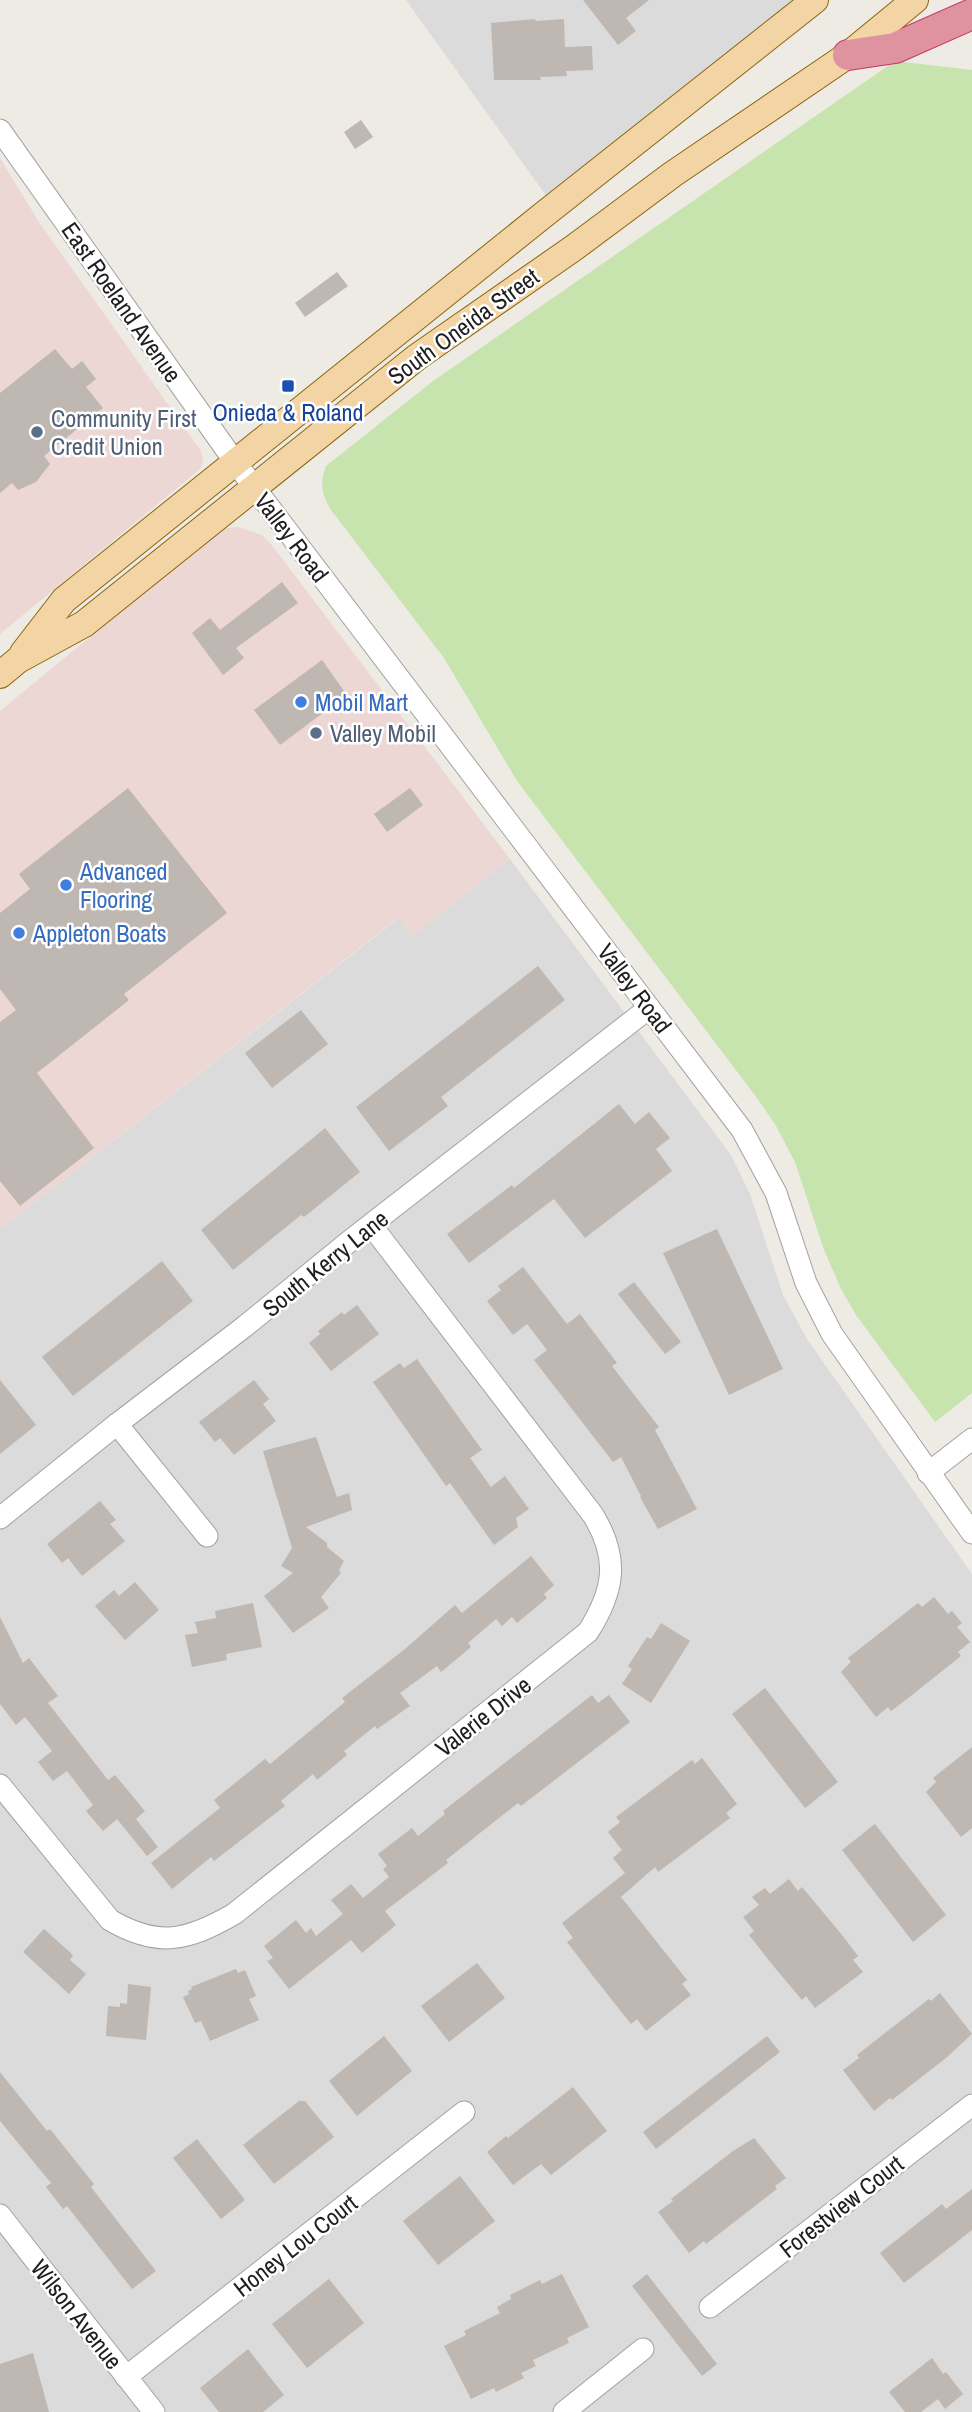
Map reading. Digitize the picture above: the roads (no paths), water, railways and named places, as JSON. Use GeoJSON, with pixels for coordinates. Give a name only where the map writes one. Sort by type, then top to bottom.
{"type":"FeatureCollection","features":[{"type":"Feature","properties":{"kind":"highway"},"geometry":{"type":"LineString","coordinates":[[848,55],[895,48],[972,14]]}},
{"type":"Feature","properties":{"kind":"main road","name":"South Oneida Street"},"geometry":{"type":"LineString","coordinates":[[9,668],[84,624],[244,474],[815,0]]}},
{"type":"Feature","properties":{"kind":"main road","name":"South Oneida Street"},"geometry":{"type":"LineString","coordinates":[[244,474],[417,357],[575,247],[673,174],[848,55],[915,0]]}},
{"type":"Feature","properties":{"kind":"street","name":"East Roeland Avenue"},"geometry":{"type":"LineString","coordinates":[[0,130],[244,474]]}},
{"type":"Feature","properties":{"kind":"street","name":"Valley Road"},"geometry":{"type":"LineString","coordinates":[[244,474],[742,1130],[776,1193],[806,1283],[823,1317],[848,1359],[972,1533]]}},
{"type":"Feature","properties":{"kind":"street","name":"South Kerry Lane"},"geometry":{"type":"LineString","coordinates":[[0,1518],[649,1008]]}},
{"type":"Feature","properties":{"kind":"street","name":"Valerie Drive"},"geometry":{"type":"LineString","coordinates":[[0,1785],[110,1920],[131,1933],[151,1938],[174,1938],[194,1934],[234,1914],[587,1632],[605,1603],[610,1585],[609,1547],[602,1530],[371,1225]]}},
{"type":"Feature","properties":{"kind":"street"},"geometry":{"type":"LineString","coordinates":[[117,1424],[207,1536]]}},
{"type":"Feature","properties":{"kind":"street"},"geometry":{"type":"LineString","coordinates":[[928,1472],[972,1439]]}},
{"type":"Feature","properties":{"kind":"street","name":"Forestview Court"},"geometry":{"type":"LineString","coordinates":[[709,2306],[972,2105]]}},
{"type":"Feature","properties":{"kind":"street","name":"Honey Lou Court"},"geometry":{"type":"LineString","coordinates":[[126,2377],[464,2112]]}},
{"type":"Feature","properties":{"kind":"street","name":"Wilson Avenue"},"geometry":{"type":"LineString","coordinates":[[0,2216],[154,2412]]}},
{"type":"Feature","properties":{"kind":"street"},"geometry":{"type":"LineString","coordinates":[[564,2412],[643,2349]]}},
{"type":"Feature","properties":{"kind":"place","name":"Onieda & Roland"},"geometry":{"type":"Point","coordinates":[288,386]}},
{"type":"Feature","properties":{"kind":"place","name":"Community First Credit Union"},"geometry":{"type":"Point","coordinates":[37,432]}},
{"type":"Feature","properties":{"kind":"place","name":"Mobil Mart"},"geometry":{"type":"Point","coordinates":[301,702]}},
{"type":"Feature","properties":{"kind":"place","name":"Valley Mobil"},"geometry":{"type":"Point","coordinates":[316,733]}},
{"type":"Feature","properties":{"kind":"place","name":"Advanced Flooring"},"geometry":{"type":"Point","coordinates":[66,885]}},
{"type":"Feature","properties":{"kind":"place","name":"Appleton Boats"},"geometry":{"type":"Point","coordinates":[19,933]}}]}
